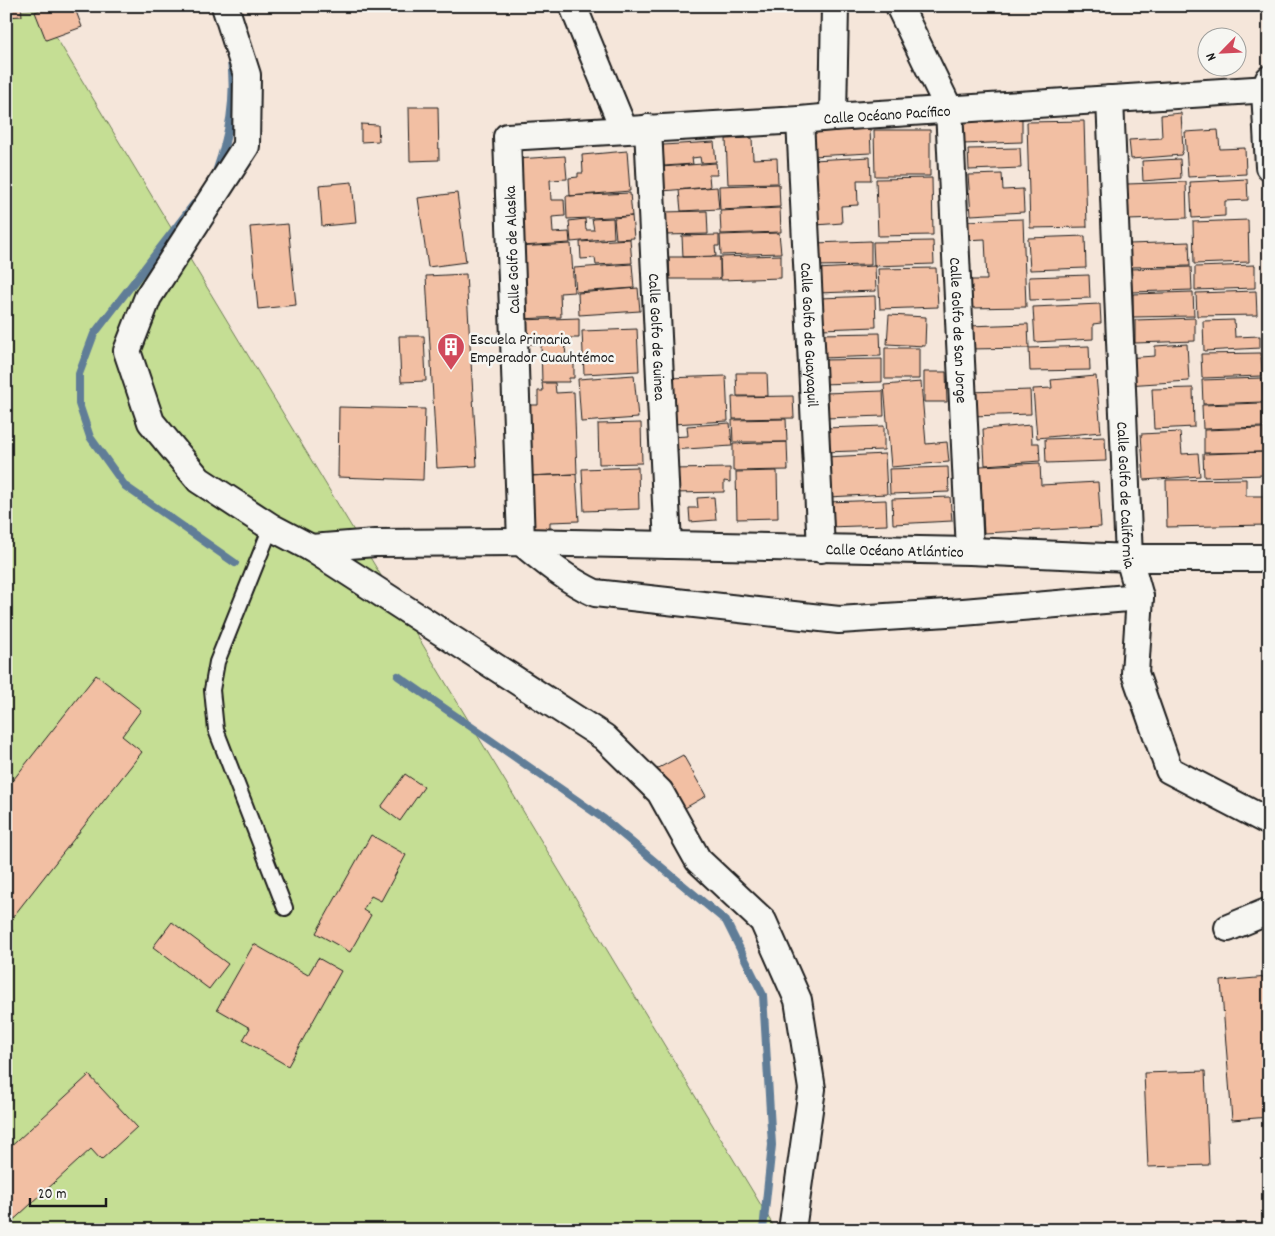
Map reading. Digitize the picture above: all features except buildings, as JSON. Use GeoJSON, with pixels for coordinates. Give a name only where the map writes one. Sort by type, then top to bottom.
{"type":"FeatureCollection","features":[{"type":"Feature","properties":{"kind":"street"},"geometry":{"type":"LineString","coordinates":[[224,6],[247,75],[246,146],[148,297],[127,351],[152,422],[199,480],[272,527],[311,548],[604,737],[660,792],[698,860],[763,921],[798,1000],[812,1089],[792,1230]]}},
{"type":"Feature","properties":{"kind":"street","name":"Calle Golfo de Guinea"},"geometry":{"type":"LineString","coordinates":[[573,6],[636,129],[668,545]]}},
{"type":"Feature","properties":{"kind":"street"},"geometry":{"type":"LineString","coordinates":[[833,117],[835,6]]}},
{"type":"Feature","properties":{"kind":"street"},"geometry":{"type":"LineString","coordinates":[[899,6],[949,109]]}},
{"type":"Feature","properties":{"kind":"street"},"geometry":{"type":"LineString","coordinates":[[1268,86],[1269,167]]}},
{"type":"Feature","properties":{"kind":"street","name":"Calle Océano Pacífico"},"geometry":{"type":"LineString","coordinates":[[507,137],[800,120],[1110,99],[1268,86]]}},
{"type":"Feature","properties":{"kind":"street","name":"Calle Golfo de California"},"geometry":{"type":"LineString","coordinates":[[1110,99],[1129,558],[1140,597],[1135,673],[1169,770],[1269,822]]}},
{"type":"Feature","properties":{"kind":"street","name":"Calle Golfo de San Jorge"},"geometry":{"type":"LineString","coordinates":[[949,109],[970,551]]}},
{"type":"Feature","properties":{"kind":"street","name":"Calle Golfo de Guayaquil"},"geometry":{"type":"LineString","coordinates":[[800,120],[821,549]]}},
{"type":"Feature","properties":{"kind":"street","name":"Calle Golfo de Alaska"},"geometry":{"type":"LineString","coordinates":[[507,137],[521,542]]}},
{"type":"Feature","properties":{"kind":"street"},"geometry":{"type":"LineString","coordinates":[[521,542],[554,570],[595,593],[839,620],[1140,597]]}},
{"type":"Feature","properties":{"kind":"street","name":"Calle Océano Atlántico"},"geometry":{"type":"LineString","coordinates":[[311,548],[375,543],[521,542],[970,551],[1129,558],[1269,558]]}},
{"type":"Feature","properties":{"kind":"street"},"geometry":{"type":"LineString","coordinates":[[1228,928],[1269,911]]}},
{"type":"Feature","properties":{"kind":"lane"},"geometry":{"type":"LineString","coordinates":[[272,527],[217,662],[212,690],[216,730],[285,908]]}},
{"type":"Feature","properties":{"kind":"green space"},"geometry":{"type":"Polygon","coordinates":[[[39,9],[776,1230],[6,1230],[6,12],[39,9]]]}},
{"type":"Feature","properties":{"kind":"waterway"},"geometry":{"type":"LineString","coordinates":[[216,172],[225,145],[232,104],[231,61]]}},
{"type":"Feature","properties":{"kind":"waterway"},"geometry":{"type":"LineString","coordinates":[[194,204],[94,334],[79,374],[79,404],[90,437],[125,486],[235,563]]}},
{"type":"Feature","properties":{"kind":"waterway"},"geometry":{"type":"LineString","coordinates":[[398,676],[604,819],[726,921],[763,995],[772,1145],[763,1230]]}},
{"type":"Feature","properties":{"kind":"place","name":"Escuela Primaria Emperador Cuauhtémoc"},"geometry":{"type":"Point","coordinates":[451,371]}}]}
